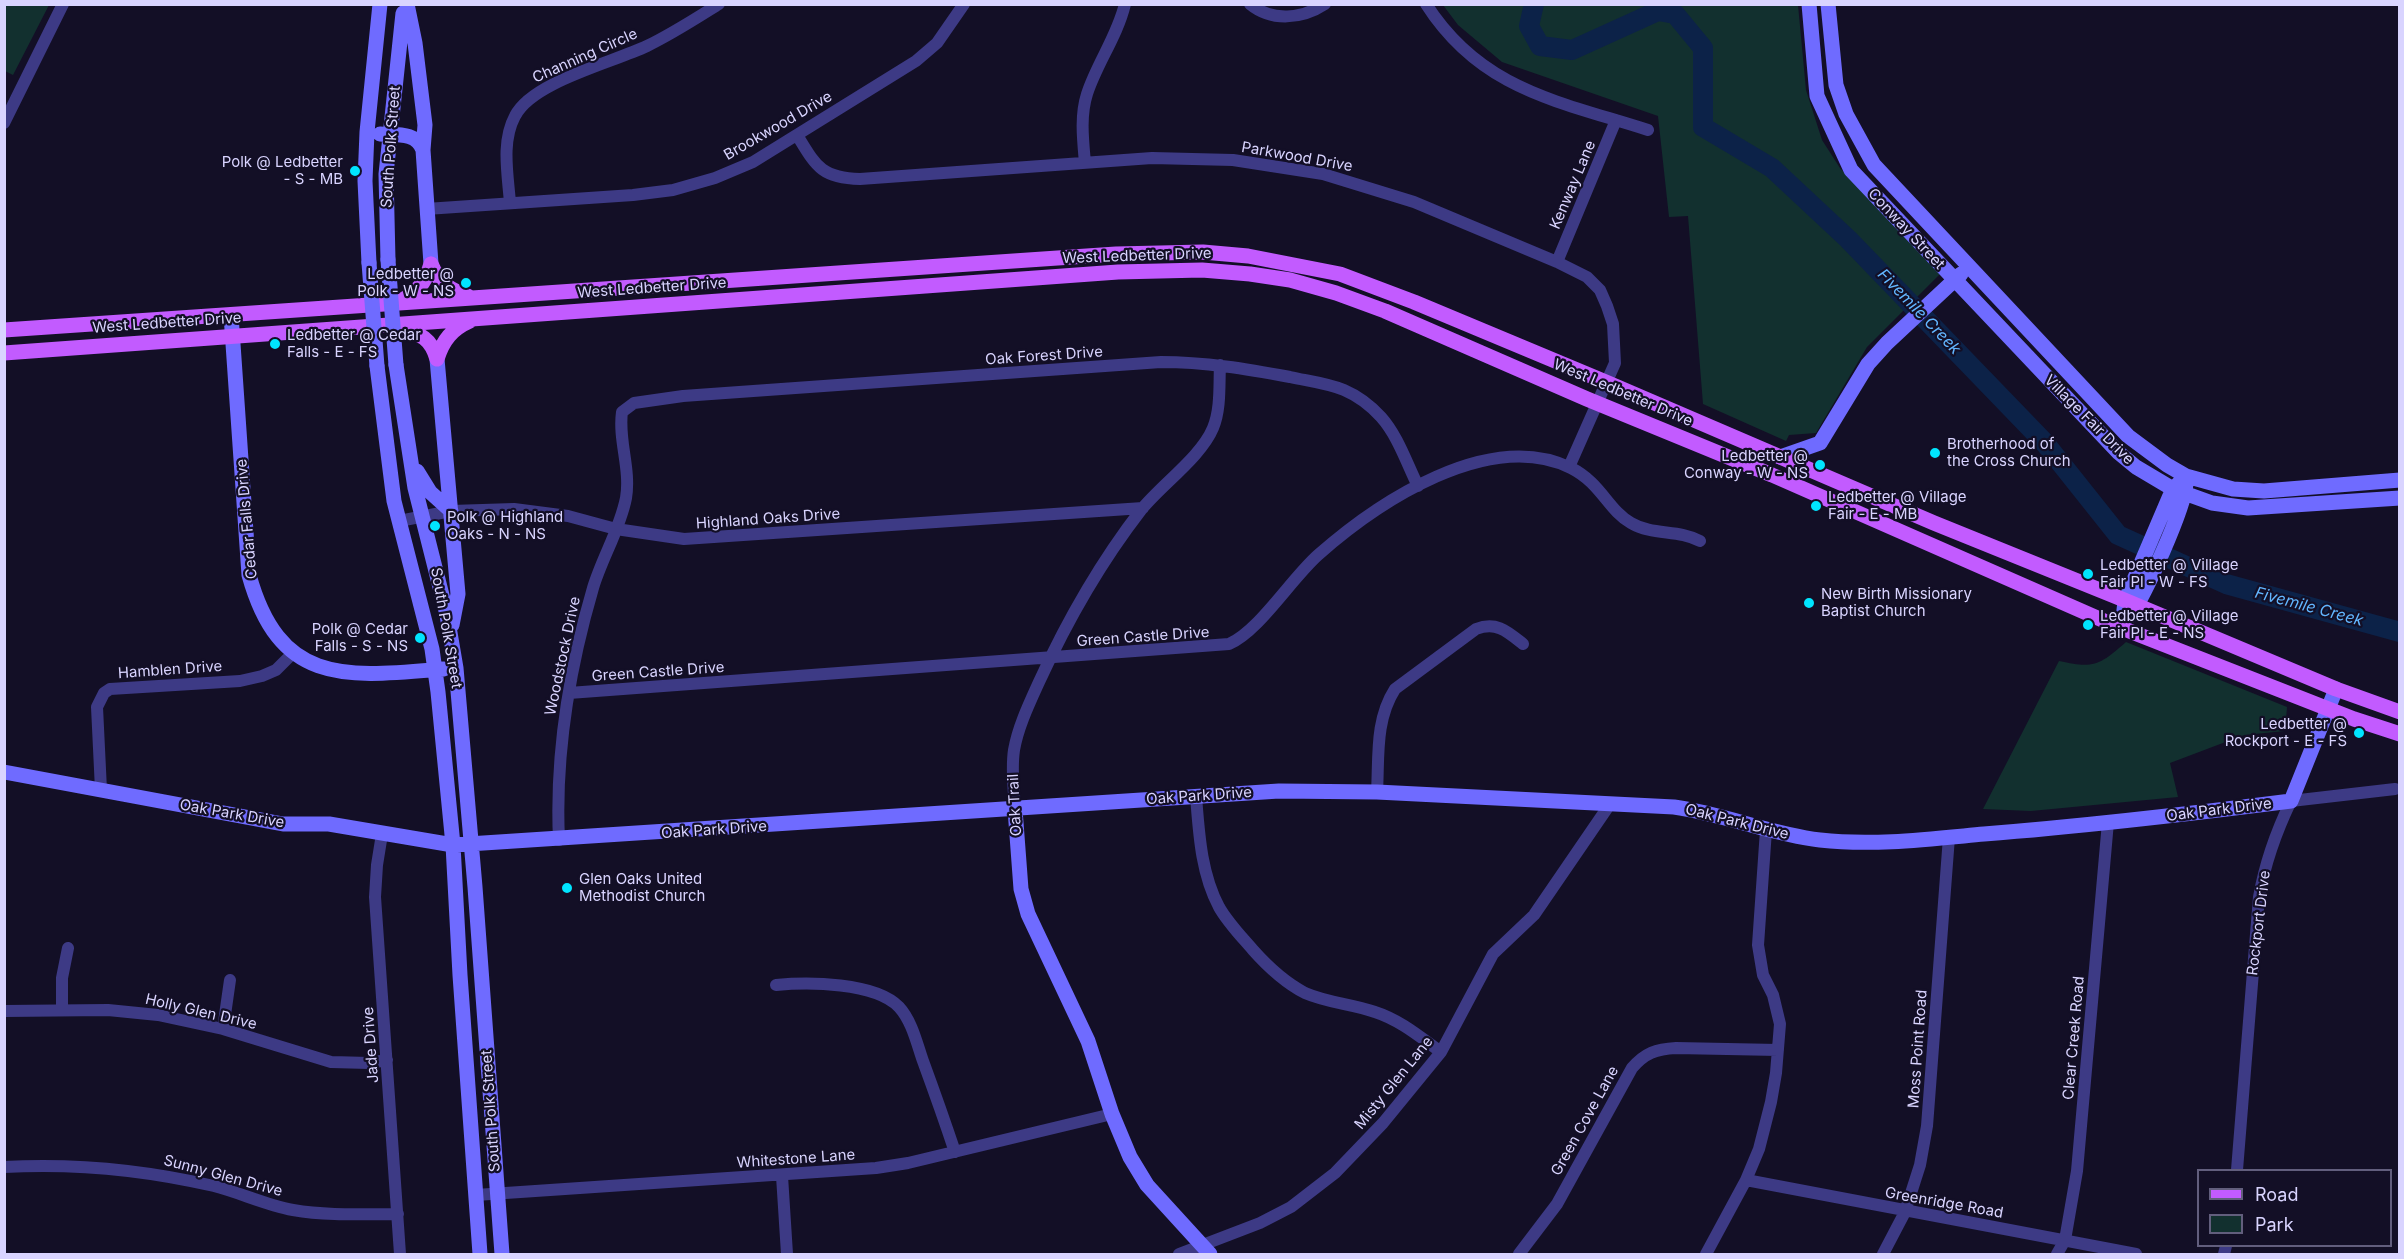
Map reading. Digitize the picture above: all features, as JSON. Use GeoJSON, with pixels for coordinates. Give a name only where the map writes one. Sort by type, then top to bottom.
{"type":"FeatureCollection","features":[{"type":"Feature","properties":{"kind":"main road","name":"West Ledbetter Drive"},"geometry":{"type":"LineString","coordinates":[[4,330],[1116,254],[1181,252],[1248,256],[1340,274],[1414,302],[1934,523],[2135,596],[2336,689],[2400,712]]}},
{"type":"Feature","properties":{"kind":"main road"},"geometry":{"type":"LineString","coordinates":[[1116,254],[1118,272]]}},
{"type":"Feature","properties":{"kind":"main road"},"geometry":{"type":"LineString","coordinates":[[431,264],[441,283],[471,297]]}},
{"type":"Feature","properties":{"kind":"main road"},"geometry":{"type":"LineString","coordinates":[[398,303],[424,284],[431,264]]}},
{"type":"Feature","properties":{"kind":"main road","name":"West Ledbetter Drive"},"geometry":{"type":"LineString","coordinates":[[4,353],[1118,272],[1202,270],[1250,274],[1313,287],[1385,311],[1598,404],[1772,475],[2122,628],[2400,734]]}},
{"type":"Feature","properties":{"kind":"main road"},"geometry":{"type":"LineString","coordinates":[[608,288],[609,309]]}},
{"type":"Feature","properties":{"kind":"main road"},"geometry":{"type":"LineString","coordinates":[[437,359],[444,340],[457,326],[472,319]]}},
{"type":"Feature","properties":{"kind":"main road"},"geometry":{"type":"LineString","coordinates":[[380,326],[420,334],[429,342],[437,359]]}},
{"type":"Feature","properties":{"kind":"street"},"geometry":{"type":"LineString","coordinates":[[4,123],[63,4]]}},
{"type":"Feature","properties":{"kind":"street","name":"South Polk Street"},"geometry":{"type":"LineString","coordinates":[[380,4],[367,132],[365,181],[376,366],[388,464],[399,521],[432,649],[435,670],[453,845],[480,1254]]}},
{"type":"Feature","properties":{"kind":"street"},"geometry":{"type":"LineString","coordinates":[[406,4],[415,43],[425,125],[423,150],[431,264]]}},
{"type":"Feature","properties":{"kind":"street","name":"South Polk Street"},"geometry":{"type":"LineString","coordinates":[[406,4],[389,135],[386,189],[388,260],[396,365],[410,457],[451,634],[456,668],[472,845],[502,1254]]}},
{"type":"Feature","properties":{"kind":"street","name":"Channing Circle"},"geometry":{"type":"LineString","coordinates":[[510,203],[508,136],[515,116],[527,100],[543,87],[649,45],[719,4]]}},
{"type":"Feature","properties":{"kind":"street","name":"Brookwood Drive"},"geometry":{"type":"LineString","coordinates":[[426,209],[633,195],[673,190],[715,178],[753,162],[916,61],[937,43],[964,4]]}},
{"type":"Feature","properties":{"kind":"street"},"geometry":{"type":"LineString","coordinates":[[1084,163],[1084,106],[1092,81],[1115,35],[1125,4]]}},
{"type":"Feature","properties":{"kind":"street"},"geometry":{"type":"LineString","coordinates":[[1250,4],[1267,14],[1285,17],[1305,15],[1325,4]]}},
{"type":"Feature","properties":{"kind":"street"},"geometry":{"type":"LineString","coordinates":[[1426,4],[1456,44],[1490,71],[1510,83],[1648,130]]}},
{"type":"Feature","properties":{"kind":"street","name":"Conway Street"},"geometry":{"type":"LineString","coordinates":[[1780,457],[1820,443],[1827,435],[1858,379],[1887,343],[1954,280],[1851,170],[1817,96],[1809,4]]}},
{"type":"Feature","properties":{"kind":"street","name":"Conway Street"},"geometry":{"type":"LineString","coordinates":[[1828,4],[1836,85],[1846,114],[1874,165],[1969,267]]}},
{"type":"Feature","properties":{"kind":"street","name":"Kenway Lane"},"geometry":{"type":"LineString","coordinates":[[1557,262],[1616,120]]}},
{"type":"Feature","properties":{"kind":"street"},"geometry":{"type":"LineString","coordinates":[[367,132],[414,138],[420,141],[423,150]]}},
{"type":"Feature","properties":{"kind":"street","name":"Parkwood Drive"},"geometry":{"type":"LineString","coordinates":[[796,135],[814,164],[824,173],[841,178],[860,179],[1152,158],[1194,158],[1263,164],[1323,174],[1414,202],[1557,262],[1587,277],[1600,291],[1613,324],[1615,343],[1615,363],[1608,383],[1569,467]]}},
{"type":"Feature","properties":{"kind":"street"},"geometry":{"type":"LineString","coordinates":[[1954,280],[1969,267]]}},
{"type":"Feature","properties":{"kind":"street","name":"Village Fair Drive"},"geometry":{"type":"LineString","coordinates":[[1969,267],[2128,436],[2186,476],[2233,489],[2264,491],[2400,480]]}},
{"type":"Feature","properties":{"kind":"street","name":"Village Fair Drive"},"geometry":{"type":"LineString","coordinates":[[1954,280],[2119,453],[2177,496],[2248,508],[2400,498]]}},
{"type":"Feature","properties":{"kind":"street","name":"Cedar Falls Drive"},"geometry":{"type":"LineString","coordinates":[[231,315],[249,575],[256,600],[267,622],[279,639],[294,652],[328,669],[349,674],[456,668]]}},
{"type":"Feature","properties":{"kind":"street"},"geometry":{"type":"LineString","coordinates":[[437,359],[458,594],[451,634]]}},
{"type":"Feature","properties":{"kind":"street","name":"Oak Forest Drive"},"geometry":{"type":"LineString","coordinates":[[622,412],[634,403],[683,396],[1161,362],[1198,362],[1324,384],[1344,390],[1363,401],[1381,418],[1390,430],[1418,486]]}},
{"type":"Feature","properties":{"kind":"street","name":"Oak Trail"},"geometry":{"type":"LineString","coordinates":[[1206,1250],[1148,1185],[1130,1157],[1112,1114],[1088,1041],[1028,914],[1020,879],[1013,767],[1014,749],[1027,707],[1077,604],[1143,508],[1204,444],[1213,429],[1217,414],[1220,365]]}},
{"type":"Feature","properties":{"kind":"street","name":"Woodstock Drive"},"geometry":{"type":"LineString","coordinates":[[560,840],[557,796],[569,693],[580,636],[594,585],[616,529],[627,486],[622,412]]}},
{"type":"Feature","properties":{"kind":"street"},"geometry":{"type":"LineString","coordinates":[[410,457],[425,486],[451,511]]}},
{"type":"Feature","properties":{"kind":"street","name":"Green Castle Drive"},"geometry":{"type":"LineString","coordinates":[[569,693],[1050,659],[1216,646],[1235,642],[1252,628],[1317,556],[1359,521],[1418,486],[1481,461],[1503,457],[1546,460],[1569,467],[1586,476],[1628,522],[1650,530],[1688,534],[1700,541]]}},
{"type":"Feature","properties":{"kind":"street"},"geometry":{"type":"LineString","coordinates":[[2122,628],[2186,476]]}},
{"type":"Feature","properties":{"kind":"street","name":"Highland Oaks Drive"},"geometry":{"type":"LineString","coordinates":[[399,521],[451,511],[514,509],[540,511],[595,521],[616,529],[673,538],[713,538],[1143,508]]}},
{"type":"Feature","properties":{"kind":"street"},"geometry":{"type":"LineString","coordinates":[[1377,792],[1380,728],[1388,700],[1395,689],[1476,628],[1486,625],[1497,626],[1523,644]]}},
{"type":"Feature","properties":{"kind":"street","name":"Hamblen Drive"},"geometry":{"type":"LineString","coordinates":[[101,790],[97,707],[104,693],[110,689],[240,681],[276,670],[294,652]]}},
{"type":"Feature","properties":{"kind":"street","name":"Rockport Drive"},"geometry":{"type":"LineString","coordinates":[[2237,1169],[2259,897],[2264,870],[2278,828],[2336,689]]}},
{"type":"Feature","properties":{"kind":"street","name":"Oak Park Drive"},"geometry":{"type":"LineString","coordinates":[[4,772],[283,824],[329,824],[453,845],[560,840],[1279,791],[1377,792],[1674,807],[1699,811],[1766,830],[1821,840],[1858,842],[1950,837],[2108,822],[2395,789]]}},
{"type":"Feature","properties":{"kind":"street"},"geometry":{"type":"LineString","coordinates":[[1196,796],[1201,850],[1213,892],[1220,908],[1233,927],[1269,967],[1284,981],[1307,993],[1332,1003],[1375,1012],[1400,1022],[1441,1052]]}},
{"type":"Feature","properties":{"kind":"street","name":"Misty Glen Lane"},"geometry":{"type":"LineString","coordinates":[[1179,1254],[1206,1250],[1291,1207],[1335,1173],[1383,1123],[1441,1052],[1493,954],[1534,915],[1610,804]]}},
{"type":"Feature","properties":{"kind":"street","name":"Clear Creek Road"},"geometry":{"type":"LineString","coordinates":[[2057,1254],[2065,1240],[2077,1172],[2108,822]]}},
{"type":"Feature","properties":{"kind":"street"},"geometry":{"type":"LineString","coordinates":[[1706,1254],[1746,1180],[1759,1149],[1771,1102],[1780,1024],[1778,1011],[1763,975],[1758,945],[1766,830]]}},
{"type":"Feature","properties":{"kind":"street","name":"Jade Drive"},"geometry":{"type":"LineString","coordinates":[[382,834],[375,897],[400,1254]]}},
{"type":"Feature","properties":{"kind":"street","name":"Moss Point Road"},"geometry":{"type":"LineString","coordinates":[[1883,1254],[1905,1212],[1920,1165],[1927,1126],[1950,837]]}},
{"type":"Feature","properties":{"kind":"street"},"geometry":{"type":"LineString","coordinates":[[62,1010],[63,978],[68,948]]}},
{"type":"Feature","properties":{"kind":"street"},"geometry":{"type":"LineString","coordinates":[[460,975],[481,972]]}},
{"type":"Feature","properties":{"kind":"street"},"geometry":{"type":"LineString","coordinates":[[223,1029],[230,980]]}},
{"type":"Feature","properties":{"kind":"street"},"geometry":{"type":"LineString","coordinates":[[776,986],[808,982],[850,987],[881,996],[898,1007],[912,1031],[955,1152]]}},
{"type":"Feature","properties":{"kind":"street","name":"Holly Glen Drive"},"geometry":{"type":"LineString","coordinates":[[4,1011],[108,1010],[158,1015],[223,1029],[331,1062],[369,1063],[387,1060]]}},
{"type":"Feature","properties":{"kind":"street","name":"Green Cove Lane"},"geometry":{"type":"LineString","coordinates":[[1519,1254],[1557,1204],[1632,1068],[1643,1055],[1659,1049],[1676,1048],[1778,1050]]}},
{"type":"Feature","properties":{"kind":"street","name":"Whitestone Lane"},"geometry":{"type":"LineString","coordinates":[[476,1196],[876,1168],[955,1152],[1112,1114]]}},
{"type":"Feature","properties":{"kind":"street","name":"Sunny Glen Drive"},"geometry":{"type":"LineString","coordinates":[[4,1167],[114,1168],[216,1187],[293,1210],[336,1214],[398,1214]]}},
{"type":"Feature","properties":{"kind":"street"},"geometry":{"type":"LineString","coordinates":[[782,1176],[787,1254]]}},
{"type":"Feature","properties":{"kind":"street","name":"Greenridge Road"},"geometry":{"type":"LineString","coordinates":[[1746,1180],[2136,1254]]}},
{"type":"Feature","properties":{"kind":"green space"},"geometry":{"type":"Polygon","coordinates":[[[4,5],[49,5],[13,75],[5,71],[4,5]]]}},
{"type":"Feature","properties":{"kind":"green space"},"geometry":{"type":"Polygon","coordinates":[[[1443,5],[1798,5],[1806,90],[1822,140],[1840,168],[1940,274],[1867,347],[1816,433],[1789,435],[1786,441],[1703,404],[1688,216],[1669,217],[1658,116],[1502,62],[1458,25],[1443,5]]]}},
{"type":"Feature","properties":{"kind":"green space"},"geometry":{"type":"Polygon","coordinates":[[[2126,642],[2287,707],[2285,731],[2244,735],[2170,763],[2178,797],[2031,811],[1983,809],[2059,661],[2089,665],[2103,660],[2126,642]]]}},
{"type":"Feature","properties":{"kind":"waterway","name":"Fivemile Creek"},"geometry":{"type":"LineString","coordinates":[[1534,4],[1529,26],[1540,46],[1572,50],[1658,11],[1675,14],[1703,48],[1703,127],[1772,168],[1848,239],[2044,442],[2118,535],[2226,584],[2400,632]]}},
{"type":"Feature","properties":{"kind":"place","name":"Polk @ Ledbetter - S - MB"},"geometry":{"type":"Point","coordinates":[355,171]}},
{"type":"Feature","properties":{"kind":"place","name":"Ledbetter @ Polk - W - NS"},"geometry":{"type":"Point","coordinates":[466,283]}},
{"type":"Feature","properties":{"kind":"place","name":"Ledbetter @ Cedar Falls - E - FS"},"geometry":{"type":"Point","coordinates":[275,344]}},
{"type":"Feature","properties":{"kind":"place","name":"Brotherhood of the Cross Church"},"geometry":{"type":"Point","coordinates":[1935,453]}},
{"type":"Feature","properties":{"kind":"place","name":"Ledbetter @ Conway - W - NS"},"geometry":{"type":"Point","coordinates":[1820,465]}},
{"type":"Feature","properties":{"kind":"place","name":"Ledbetter @ Village Fair - E - MB"},"geometry":{"type":"Point","coordinates":[1816,506]}},
{"type":"Feature","properties":{"kind":"place","name":"Polk @ Highland Oaks - N - NS"},"geometry":{"type":"Point","coordinates":[435,526]}},
{"type":"Feature","properties":{"kind":"place","name":"Ledbetter @ Village Fair Pl - W - FS"},"geometry":{"type":"Point","coordinates":[2088,574]}},
{"type":"Feature","properties":{"kind":"place","name":"New Birth Missionary Baptist Church"},"geometry":{"type":"Point","coordinates":[1809,603]}},
{"type":"Feature","properties":{"kind":"place","name":"Ledbetter @ Village Fair Pl - E - NS"},"geometry":{"type":"Point","coordinates":[2088,625]}},
{"type":"Feature","properties":{"kind":"place","name":"Polk @ Cedar Falls - S - NS"},"geometry":{"type":"Point","coordinates":[420,638]}},
{"type":"Feature","properties":{"kind":"place","name":"Ledbetter @ Rockport - E - FS"},"geometry":{"type":"Point","coordinates":[2359,733]}},
{"type":"Feature","properties":{"kind":"place","name":"Glen Oaks United Methodist Church"},"geometry":{"type":"Point","coordinates":[567,888]}}]}
